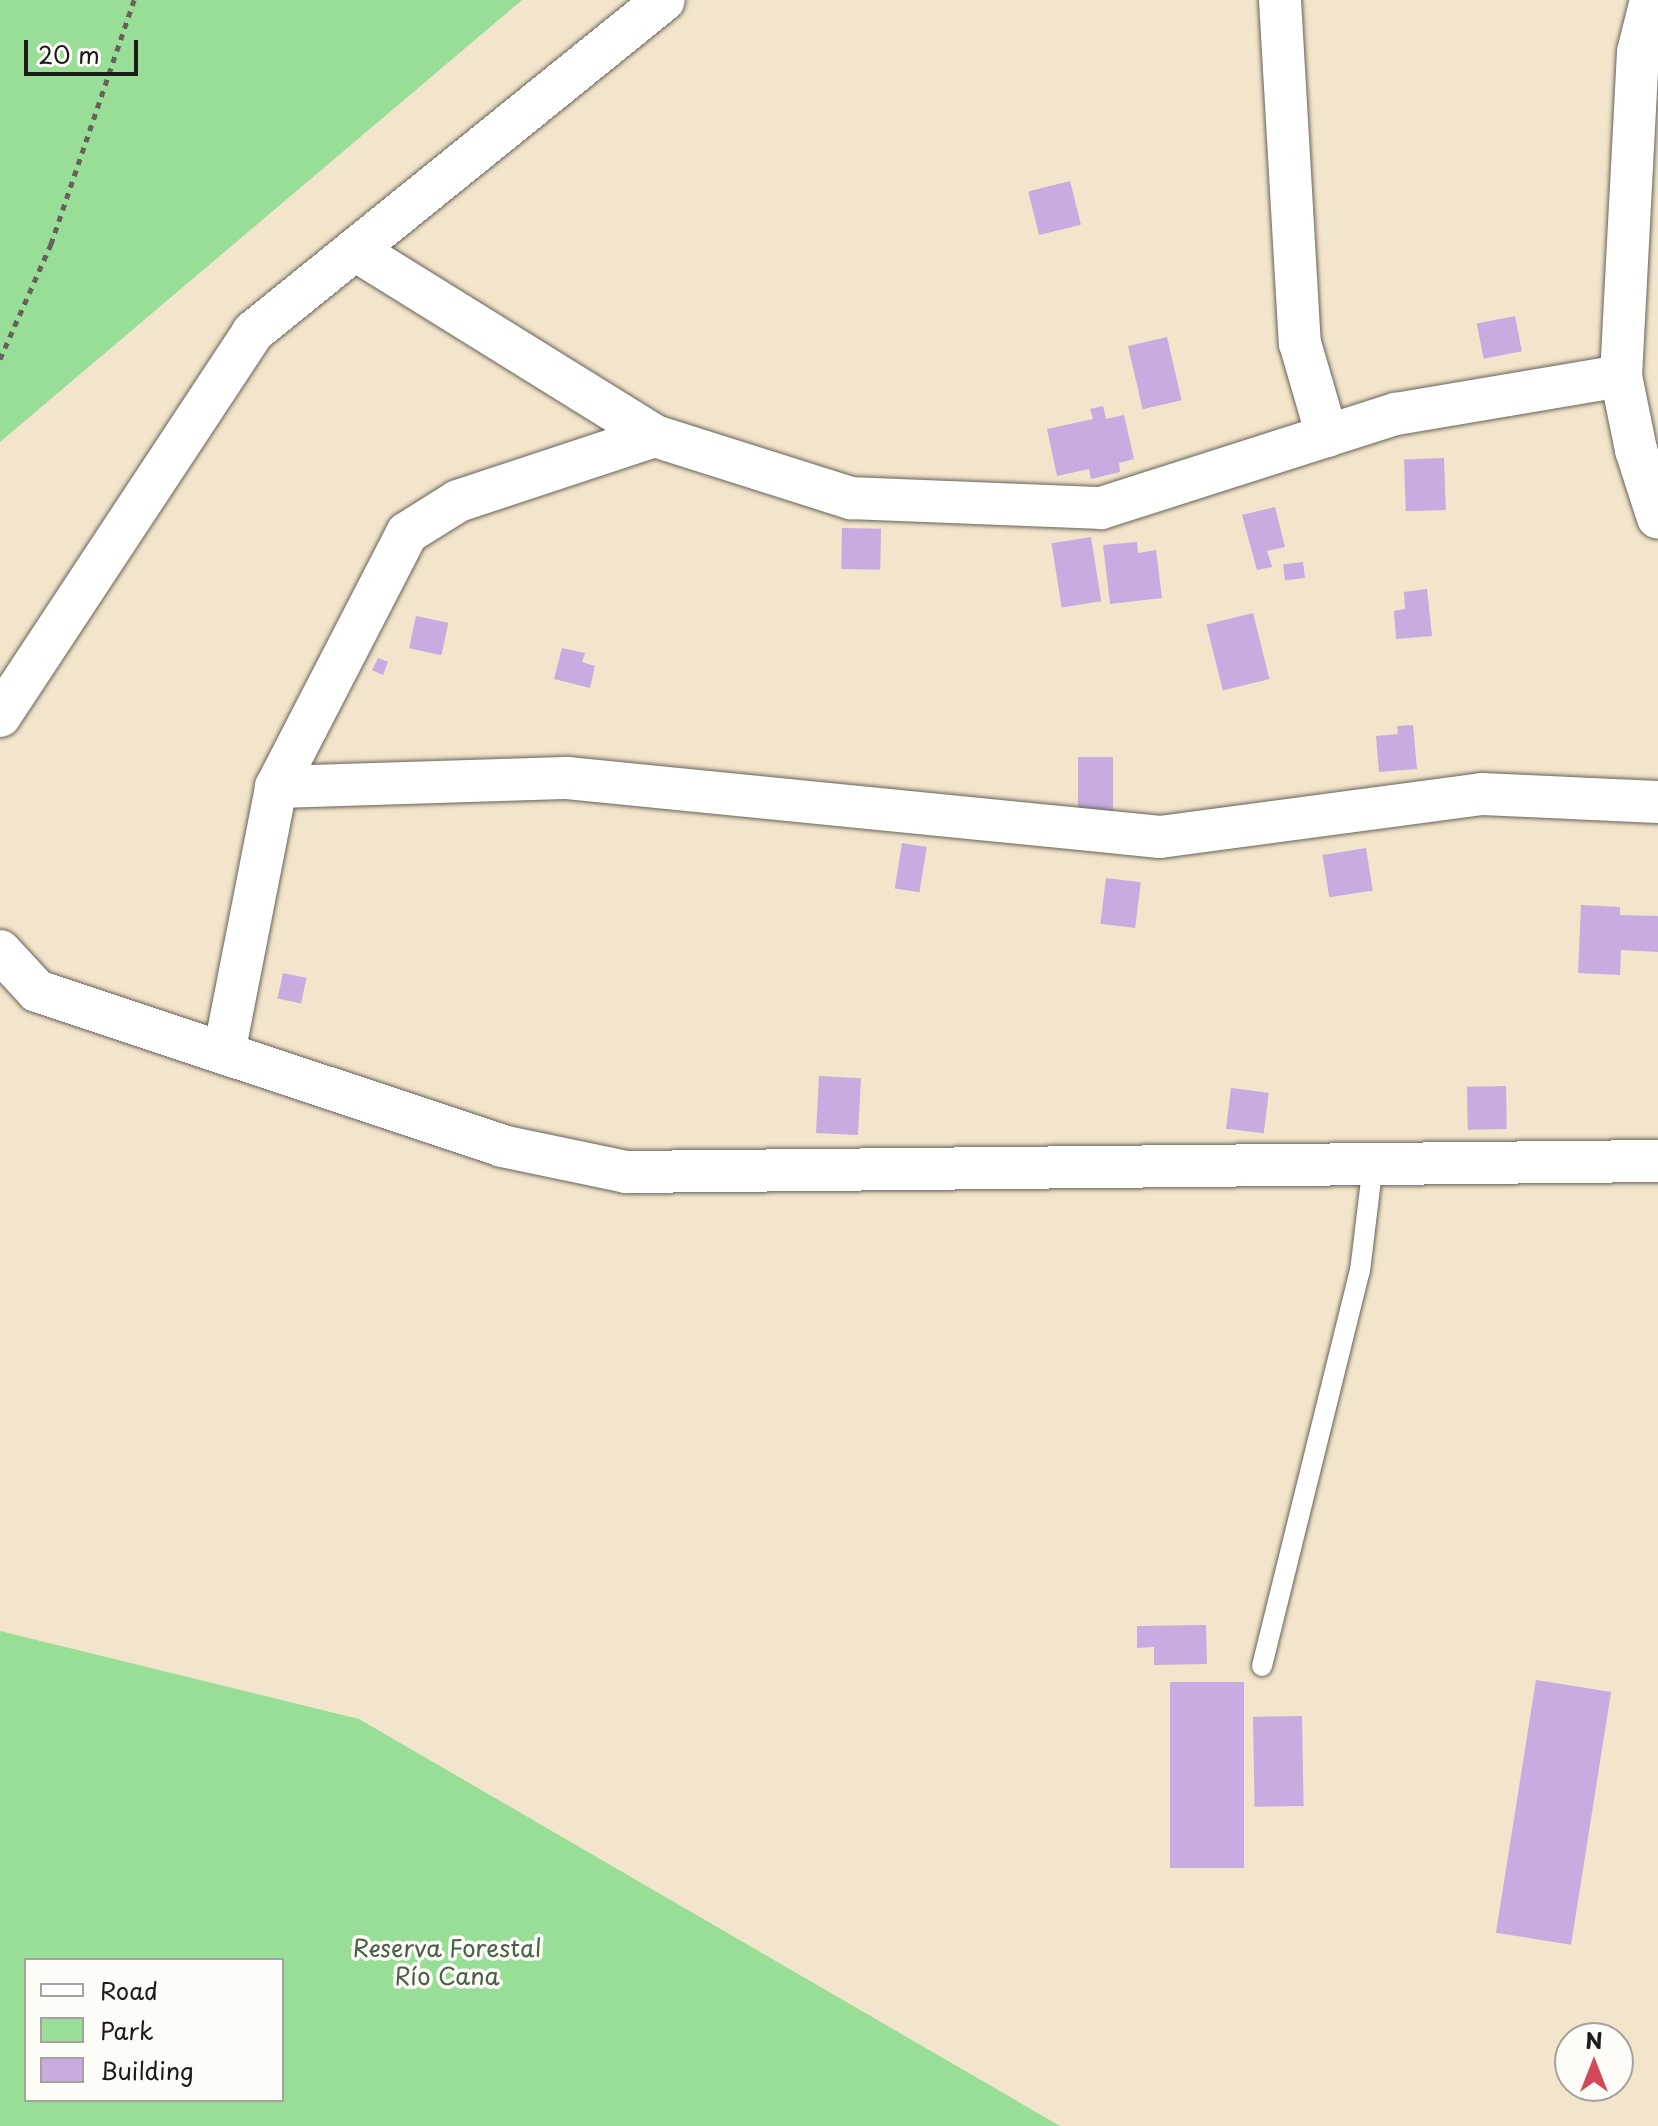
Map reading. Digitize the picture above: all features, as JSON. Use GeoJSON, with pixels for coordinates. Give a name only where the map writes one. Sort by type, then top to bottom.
{"type":"FeatureCollection","features":[{"type":"Feature","properties":{"kind":"street"},"geometry":{"type":"LineString","coordinates":[[0,716],[253,332],[664,0]]}},
{"type":"Feature","properties":{"kind":"street"},"geometry":{"type":"LineString","coordinates":[[1280,0],[1300,343],[1327,436]]}},
{"type":"Feature","properties":{"kind":"street"},"geometry":{"type":"LineString","coordinates":[[1651,0],[1638,52],[1621,376],[1647,449],[1658,518]]}},
{"type":"Feature","properties":{"kind":"street"},"geometry":{"type":"LineString","coordinates":[[355,250],[655,436],[851,498],[1101,508],[1396,414],[1621,376]]}},
{"type":"Feature","properties":{"kind":"street"},"geometry":{"type":"LineString","coordinates":[[224,1053],[276,787],[407,533],[458,501],[655,436]]}},
{"type":"Feature","properties":{"kind":"street"},"geometry":{"type":"LineString","coordinates":[[276,787],[567,778],[1160,837],[1482,794],[1658,802]]}},
{"type":"Feature","properties":{"kind":"street"},"geometry":{"type":"LineString","coordinates":[[0,951],[37,991],[502,1146],[626,1172],[1658,1161]]}},
{"type":"Feature","properties":{"kind":"lane"},"geometry":{"type":"LineString","coordinates":[[1262,1666],[1360,1271],[1373,1164]]}},
{"type":"Feature","properties":{"kind":"path"},"geometry":{"type":"LineString","coordinates":[[0,359],[51,244],[134,0]]}},
{"type":"Feature","properties":{"kind":"green space"},"geometry":{"type":"Polygon","coordinates":[[[0,0],[522,0],[0,442],[0,0]]]}},
{"type":"Feature","properties":{"kind":"green space","name":"Reserva Forestal Río Cana"},"geometry":{"type":"Polygon","coordinates":[[[0,1631],[359,1719],[1060,2126],[0,2126],[0,1631]]]}},
{"type":"Feature","properties":{"kind":"building"},"geometry":{"type":"Polygon","coordinates":[[[1070,181],[1081,225],[1039,235],[1028,191],[1070,181]]]}},
{"type":"Feature","properties":{"kind":"building"},"geometry":{"type":"Polygon","coordinates":[[[1515,316],[1522,351],[1484,359],[1477,323],[1515,316]]]}},
{"type":"Feature","properties":{"kind":"building"},"geometry":{"type":"Polygon","coordinates":[[[1167,337],[1182,400],[1143,409],[1128,346],[1167,337]]]}},
{"type":"Feature","properties":{"kind":"building"},"geometry":{"type":"Polygon","coordinates":[[[1103,406],[1106,419],[1124,415],[1134,459],[1119,463],[1120,472],[1091,479],[1089,469],[1057,476],[1047,429],[1093,419],[1090,409],[1103,406]]]}},
{"type":"Feature","properties":{"kind":"building"},"geometry":{"type":"Polygon","coordinates":[[[1444,458],[1446,510],[1406,511],[1404,459],[1444,458]]]}},
{"type":"Feature","properties":{"kind":"building"},"geometry":{"type":"Polygon","coordinates":[[[1275,507],[1285,547],[1267,551],[1272,567],[1257,570],[1242,515],[1275,507]]]}},
{"type":"Feature","properties":{"kind":"building"},"geometry":{"type":"Polygon","coordinates":[[[842,528],[881,529],[880,570],[841,569],[842,528]]]}},
{"type":"Feature","properties":{"kind":"building"},"geometry":{"type":"Polygon","coordinates":[[[1091,537],[1101,601],[1062,607],[1051,543],[1091,537]]]}},
{"type":"Feature","properties":{"kind":"building"},"geometry":{"type":"Polygon","coordinates":[[[1137,542],[1138,553],[1156,550],[1162,598],[1110,604],[1103,545],[1137,542]]]}},
{"type":"Feature","properties":{"kind":"building"},"geometry":{"type":"Polygon","coordinates":[[[1303,562],[1305,578],[1285,580],[1283,564],[1303,562]]]}},
{"type":"Feature","properties":{"kind":"building"},"geometry":{"type":"Polygon","coordinates":[[[1427,589],[1432,636],[1396,639],[1394,611],[1405,609],[1404,592],[1427,589]]]}},
{"type":"Feature","properties":{"kind":"building"},"geometry":{"type":"Polygon","coordinates":[[[1253,613],[1269,679],[1223,691],[1206,625],[1253,613]]]}},
{"type":"Feature","properties":{"kind":"building"},"geometry":{"type":"Polygon","coordinates":[[[416,616],[448,623],[441,655],[409,648],[416,616]]]}},
{"type":"Feature","properties":{"kind":"building"},"geometry":{"type":"Polygon","coordinates":[[[562,648],[585,653],[582,662],[595,666],[590,688],[554,679],[562,648]]]}},
{"type":"Feature","properties":{"kind":"building"},"geometry":{"type":"Polygon","coordinates":[[[378,658],[388,662],[383,675],[372,670],[378,658]]]}},
{"type":"Feature","properties":{"kind":"building"},"geometry":{"type":"Polygon","coordinates":[[[1413,725],[1417,769],[1379,772],[1376,736],[1398,734],[1397,726],[1413,725]]]}},
{"type":"Feature","properties":{"kind":"building"},"geometry":{"type":"Polygon","coordinates":[[[1078,757],[1113,757],[1113,815],[1078,815],[1078,757]]]}},
{"type":"Feature","properties":{"kind":"building"},"geometry":{"type":"Polygon","coordinates":[[[902,843],[927,847],[919,892],[895,888],[902,843]]]}},
{"type":"Feature","properties":{"kind":"building"},"geometry":{"type":"Polygon","coordinates":[[[1366,848],[1373,890],[1329,897],[1323,855],[1366,848]]]}},
{"type":"Feature","properties":{"kind":"building"},"geometry":{"type":"Polygon","coordinates":[[[1106,878],[1141,882],[1135,928],[1100,924],[1106,878]]]}},
{"type":"Feature","properties":{"kind":"building"},"geometry":{"type":"Polygon","coordinates":[[[1581,905],[1620,907],[1620,915],[1658,916],[1658,952],[1621,950],[1620,975],[1578,973],[1581,905]]]}},
{"type":"Feature","properties":{"kind":"building"},"geometry":{"type":"Polygon","coordinates":[[[283,973],[306,978],[301,1003],[278,998],[283,973]]]}},
{"type":"Feature","properties":{"kind":"building"},"geometry":{"type":"Polygon","coordinates":[[[819,1076],[861,1078],[858,1135],[816,1133],[819,1076]]]}},
{"type":"Feature","properties":{"kind":"building"},"geometry":{"type":"Polygon","coordinates":[[[1506,1086],[1507,1129],[1468,1130],[1467,1087],[1506,1086]]]}},
{"type":"Feature","properties":{"kind":"building"},"geometry":{"type":"Polygon","coordinates":[[[1231,1088],[1269,1093],[1264,1133],[1226,1129],[1231,1088]]]}},
{"type":"Feature","properties":{"kind":"building"},"geometry":{"type":"Polygon","coordinates":[[[1206,1625],[1207,1664],[1154,1665],[1154,1647],[1137,1648],[1137,1626],[1206,1625]]]}},
{"type":"Feature","properties":{"kind":"building"},"geometry":{"type":"Polygon","coordinates":[[[1536,1680],[1611,1692],[1571,1945],[1496,1933],[1536,1680]]]}},
{"type":"Feature","properties":{"kind":"building"},"geometry":{"type":"Polygon","coordinates":[[[1170,1682],[1244,1682],[1244,1868],[1170,1868],[1170,1682]]]}},
{"type":"Feature","properties":{"kind":"building"},"geometry":{"type":"Polygon","coordinates":[[[1302,1716],[1304,1806],[1255,1807],[1253,1717],[1302,1716]]]}}]}
